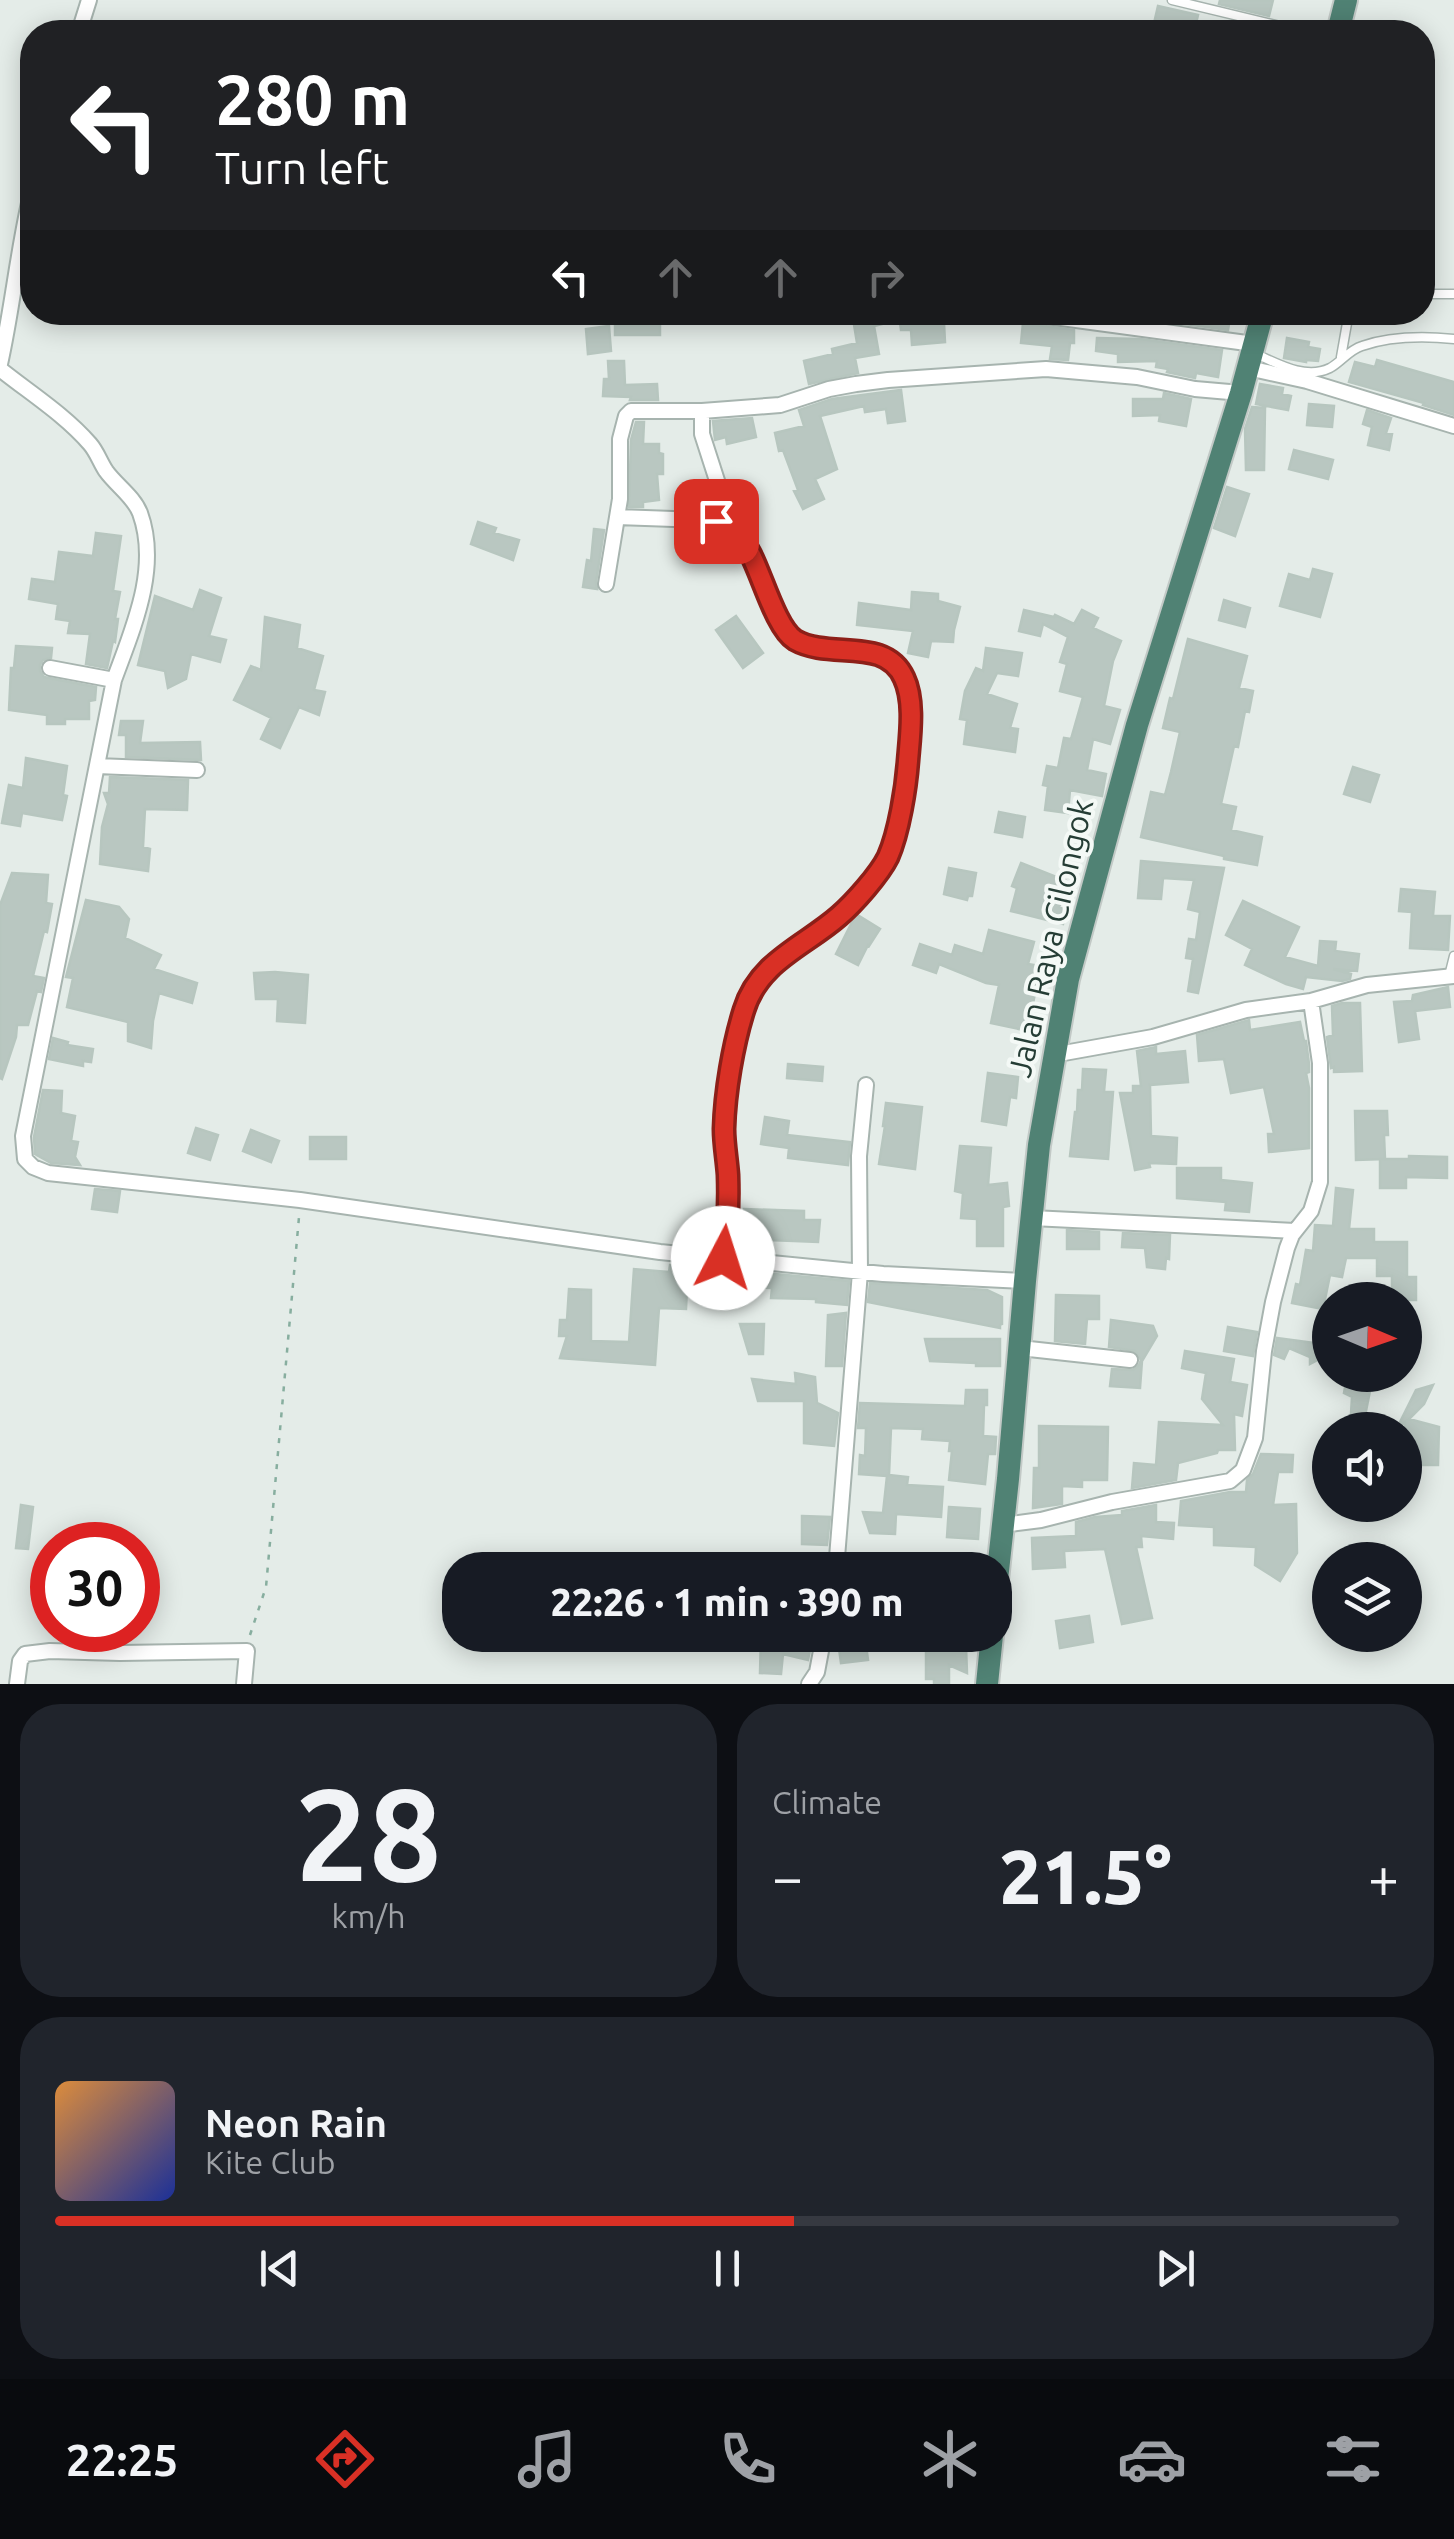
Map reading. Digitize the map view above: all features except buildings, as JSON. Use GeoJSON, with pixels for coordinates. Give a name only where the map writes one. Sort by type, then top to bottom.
{"type":"FeatureCollection","features":[{"type":"Feature","properties":{"kind":"highway","name":"Jalan Raya Cilongok"},"geometry":{"type":"LineString","coordinates":[[1000,1552],[1039,1145],[1053,1055],[1077,946],[1137,725],[1259,325]]}},
{"type":"Feature","properties":{"kind":"highway"},"geometry":{"type":"LineString","coordinates":[[988,1684],[991,1652]]}},
{"type":"Feature","properties":{"kind":"street"},"geometry":{"type":"LineString","coordinates":[[20,251],[0,367],[92,446],[139,510],[146,542],[140,610],[114,680],[23,1136],[25,1159],[48,1173],[300,1200],[660,1252],[860,1272],[1025,1281]]}},
{"type":"Feature","properties":{"kind":"street"},"geometry":{"type":"LineString","coordinates":[[1088,325],[1251,355],[1307,381],[1454,426]]}},
{"type":"Feature","properties":{"kind":"street"},"geometry":{"type":"LineString","coordinates":[[606,584],[617,517],[620,438],[628,413],[636,410],[780,405],[829,389],[888,380],[1046,369],[1137,377],[1195,389],[1241,393]]}},
{"type":"Feature","properties":{"kind":"street"},"geometry":{"type":"LineString","coordinates":[[702,410],[702,434],[730,521],[750,552],[778,619],[794,639],[831,651],[871,652],[892,661],[904,678],[909,695],[906,786],[887,858],[839,916],[780,957],[757,982],[745,1006],[724,1130],[728,1230],[723,1258]]}},
{"type":"Feature","properties":{"kind":"street"},"geometry":{"type":"LineString","coordinates":[[617,517],[730,521]]}},
{"type":"Feature","properties":{"kind":"street"},"geometry":{"type":"LineString","coordinates":[[50,668],[114,680]]}},
{"type":"Feature","properties":{"kind":"street"},"geometry":{"type":"LineString","coordinates":[[97,766],[196,770]]}},
{"type":"Feature","properties":{"kind":"street"},"geometry":{"type":"LineString","coordinates":[[1053,1055],[1153,1037],[1246,1010],[1311,1001],[1367,984],[1452,976]]}},
{"type":"Feature","properties":{"kind":"street"},"geometry":{"type":"LineString","coordinates":[[1003,1525],[1230,1481],[1243,1470],[1255,1438],[1264,1350],[1287,1248],[1311,1211],[1320,1182],[1320,1063],[1311,1001]]}},
{"type":"Feature","properties":{"kind":"street"},"geometry":{"type":"LineString","coordinates":[[840,1552],[860,1272],[859,1156],[866,1085]]}},
{"type":"Feature","properties":{"kind":"street"},"geometry":{"type":"LineString","coordinates":[[1032,1218],[1295,1232]]}},
{"type":"Feature","properties":{"kind":"street"},"geometry":{"type":"LineString","coordinates":[[1020,1348],[1130,1360]]}},
{"type":"Feature","properties":{"kind":"street"},"geometry":{"type":"LineString","coordinates":[[17,1684],[20,1661],[25,1654],[247,1651],[244,1684]]}},
{"type":"Feature","properties":{"kind":"street"},"geometry":{"type":"LineString","coordinates":[[809,1684],[817,1672],[821,1652]]}},
{"type":"Feature","properties":{"kind":"lane"},"geometry":{"type":"LineString","coordinates":[[1172,0],[1254,20]]}},
{"type":"Feature","properties":{"kind":"lane"},"geometry":{"type":"LineString","coordinates":[[1341,359],[1348,325]]}},
{"type":"Feature","properties":{"kind":"lane"},"geometry":{"type":"LineString","coordinates":[[1251,355],[1306,372],[1329,368],[1356,347],[1386,339],[1454,339]]}},
{"type":"Feature","properties":{"kind":"lane"},"geometry":{"type":"LineString","coordinates":[[1452,976],[1454,956]]}},
{"type":"Feature","properties":{"kind":"path"},"geometry":{"type":"LineString","coordinates":[[247,1651],[266,1588],[300,1200]]}},
{"type":"Feature","properties":{"kind":"route"},"geometry":{"type":"LineString","coordinates":[[716,521],[730,521],[750,552],[778,619],[794,639],[831,651],[871,652],[892,661],[904,678],[909,695],[910,744],[906,786],[887,858],[839,916],[780,957],[757,982],[745,1006],[724,1130],[728,1230],[723,1258]]}}]}
